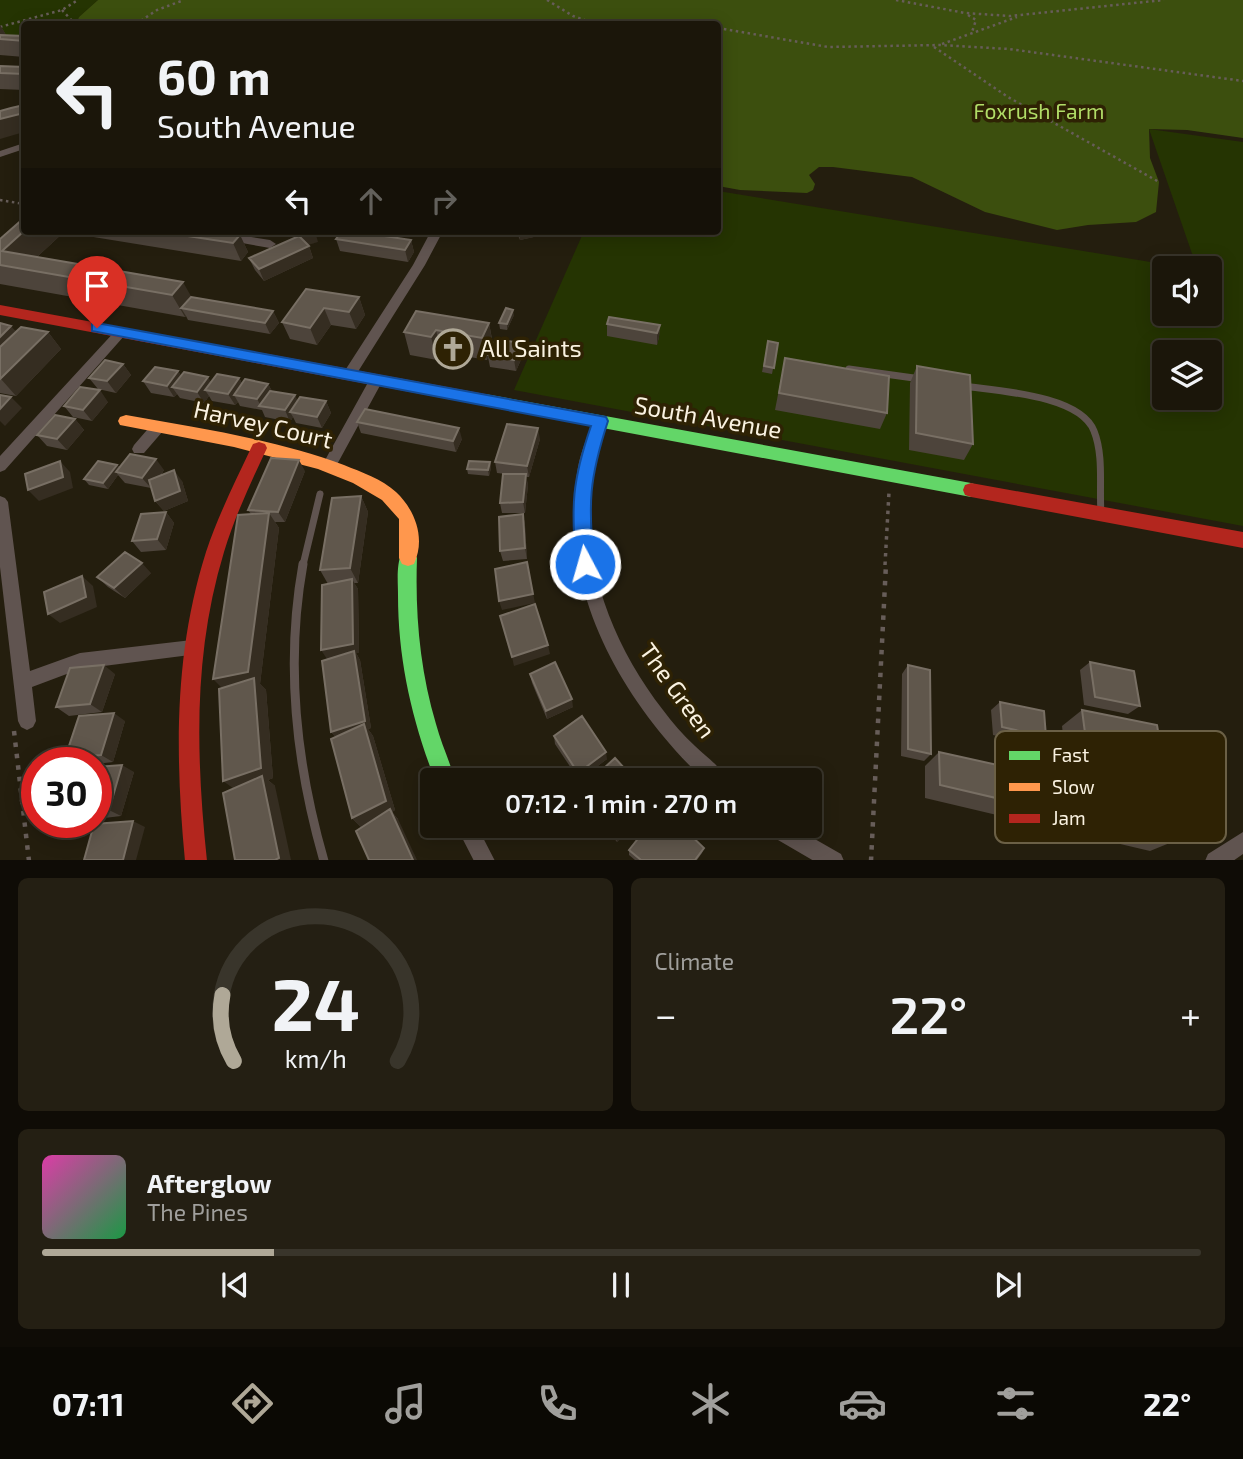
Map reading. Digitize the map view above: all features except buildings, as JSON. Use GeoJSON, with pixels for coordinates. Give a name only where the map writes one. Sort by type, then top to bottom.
{"type":"FeatureCollection","features":[{"type":"Feature","properties":{"kind":"street"},"geometry":{"type":"LineString","coordinates":[[0,155],[21,147]]}},
{"type":"Feature","properties":{"kind":"street"},"geometry":{"type":"LineString","coordinates":[[216,235],[270,244]]}},
{"type":"Feature","properties":{"kind":"street"},"geometry":{"type":"LineString","coordinates":[[349,375],[419,265],[435,235]]}},
{"type":"Feature","properties":{"kind":"street","name":"South Avenue"},"geometry":{"type":"LineString","coordinates":[[0,310],[1243,540]]}},
{"type":"Feature","properties":{"kind":"street"},"geometry":{"type":"LineString","coordinates":[[0,466],[121,332]]}},
{"type":"Feature","properties":{"kind":"street"},"geometry":{"type":"LineString","coordinates":[[329,466],[376,380]]}},
{"type":"Feature","properties":{"kind":"street","name":"Harvey Court"},"geometry":{"type":"LineString","coordinates":[[126,421],[306,458],[386,491],[398,501],[406,516],[409,530],[405,604],[412,668],[428,738],[439,768]]}},
{"type":"Feature","properties":{"kind":"street","name":"The Green"},"geometry":{"type":"LineString","coordinates":[[600,421],[585,466],[580,513],[585,564],[593,596],[620,662],[639,692],[667,732],[704,768]]}},
{"type":"Feature","properties":{"kind":"street","name":"Harvey Court"},"geometry":{"type":"LineString","coordinates":[[139,449],[158,427]]}},
{"type":"Feature","properties":{"kind":"street"},"geometry":{"type":"LineString","coordinates":[[196,860],[187,764],[187,708],[199,600],[211,552],[238,484],[259,448]]}},
{"type":"Feature","properties":{"kind":"street"},"geometry":{"type":"LineString","coordinates":[[0,502],[27,721]]}},
{"type":"Feature","properties":{"kind":"street"},"geometry":{"type":"LineString","coordinates":[[22,682],[79,660],[192,648]]}},
{"type":"Feature","properties":{"kind":"street"},"geometry":{"type":"LineString","coordinates":[[473,838],[485,860]]}},
{"type":"Feature","properties":{"kind":"street"},"geometry":{"type":"LineString","coordinates":[[795,838],[834,860]]}},
{"type":"Feature","properties":{"kind":"street"},"geometry":{"type":"LineString","coordinates":[[1215,860],[1243,842]]}},
{"type":"Feature","properties":{"kind":"lane"},"geometry":{"type":"LineString","coordinates":[[846,369],[936,382]]}},
{"type":"Feature","properties":{"kind":"lane"},"geometry":{"type":"LineString","coordinates":[[949,384],[1038,399],[1062,405],[1084,416],[1091,424],[1096,438],[1101,514]]}},
{"type":"Feature","properties":{"kind":"lane"},"geometry":{"type":"LineString","coordinates":[[320,494],[302,559],[292,652],[301,755],[324,860]]}},
{"type":"Feature","properties":{"kind":"path"},"geometry":{"type":"LineString","coordinates":[[22,21],[62,10],[78,0]]}},
{"type":"Feature","properties":{"kind":"path"},"geometry":{"type":"LineString","coordinates":[[140,21],[157,10],[184,0]]}},
{"type":"Feature","properties":{"kind":"path"},"geometry":{"type":"LineString","coordinates":[[547,0],[585,21]]}},
{"type":"Feature","properties":{"kind":"path"},"geometry":{"type":"LineString","coordinates":[[896,0],[965,13],[1022,16],[1164,0]]}},
{"type":"Feature","properties":{"kind":"path"},"geometry":{"type":"LineString","coordinates":[[62,10],[72,21]]}},
{"type":"Feature","properties":{"kind":"path"},"geometry":{"type":"LineString","coordinates":[[965,13],[975,19],[972,32]]}},
{"type":"Feature","properties":{"kind":"path"},"geometry":{"type":"LineString","coordinates":[[940,45],[1022,16]]}},
{"type":"Feature","properties":{"kind":"path"},"geometry":{"type":"LineString","coordinates":[[0,27],[21,21]]}},
{"type":"Feature","properties":{"kind":"path"},"geometry":{"type":"LineString","coordinates":[[721,28],[842,48],[940,45],[1009,49],[1243,81]]}},
{"type":"Feature","properties":{"kind":"path"},"geometry":{"type":"LineString","coordinates":[[932,46],[1008,97],[1115,155],[1159,183]]}},
{"type":"Feature","properties":{"kind":"path"},"geometry":{"type":"LineString","coordinates":[[0,200],[21,204]]}},
{"type":"Feature","properties":{"kind":"path"},"geometry":{"type":"LineString","coordinates":[[871,860],[889,475]]}},
{"type":"Feature","properties":{"kind":"path"},"geometry":{"type":"LineString","coordinates":[[27,721],[13,727],[29,860]]}},
{"type":"Feature","properties":{"kind":"green space"},"geometry":{"type":"Polygon","coordinates":[[[0,0],[98,0],[77,21],[21,21],[21,38],[0,36],[0,0]]]}},
{"type":"Feature","properties":{"kind":"green space","name":"Foxrush Farm"},"geometry":{"type":"Polygon","coordinates":[[[98,0],[1243,0],[1243,138],[1187,130],[1149,129],[1150,158],[1159,182],[1156,212],[1136,222],[1057,230],[985,212],[912,177],[819,167],[809,175],[815,184],[813,190],[807,193],[721,187],[721,21],[77,21],[98,0]]]}},
{"type":"Feature","properties":{"kind":"green space"},"geometry":{"type":"Polygon","coordinates":[[[1149,129],[1243,142],[1243,526],[514,390],[582,235],[721,235],[721,191],[1152,262],[1152,326],[1222,326],[1222,256],[1193,256],[1149,129]]]}},
{"type":"Feature","properties":{"kind":"traffic: fast"},"geometry":{"type":"LineString","coordinates":[[485,400],[971,490]]}},
{"type":"Feature","properties":{"kind":"traffic: fast"},"geometry":{"type":"LineString","coordinates":[[408,558],[407,615],[413,671],[426,726],[441,768]]}},
{"type":"Feature","properties":{"kind":"traffic: slow"},"geometry":{"type":"LineString","coordinates":[[126,421],[278,451],[321,463],[359,478],[388,495],[406,515],[410,530],[408,558]]}},
{"type":"Feature","properties":{"kind":"traffic: jam"},"geometry":{"type":"LineString","coordinates":[[0,310],[485,400]]}},
{"type":"Feature","properties":{"kind":"traffic: jam"},"geometry":{"type":"LineString","coordinates":[[196,860],[188,750],[188,699],[193,649],[202,600],[216,550],[259,448]]}},
{"type":"Feature","properties":{"kind":"traffic: jam"},"geometry":{"type":"LineString","coordinates":[[971,490],[1243,540]]}},
{"type":"Feature","properties":{"kind":"place","name":"All Saints"},"geometry":{"type":"Point","coordinates":[453,349]}},
{"type":"Feature","properties":{"kind":"route"},"geometry":{"type":"LineString","coordinates":[[97,328],[600,421],[585,466],[582,489],[580,513],[585,564]]}}]}
